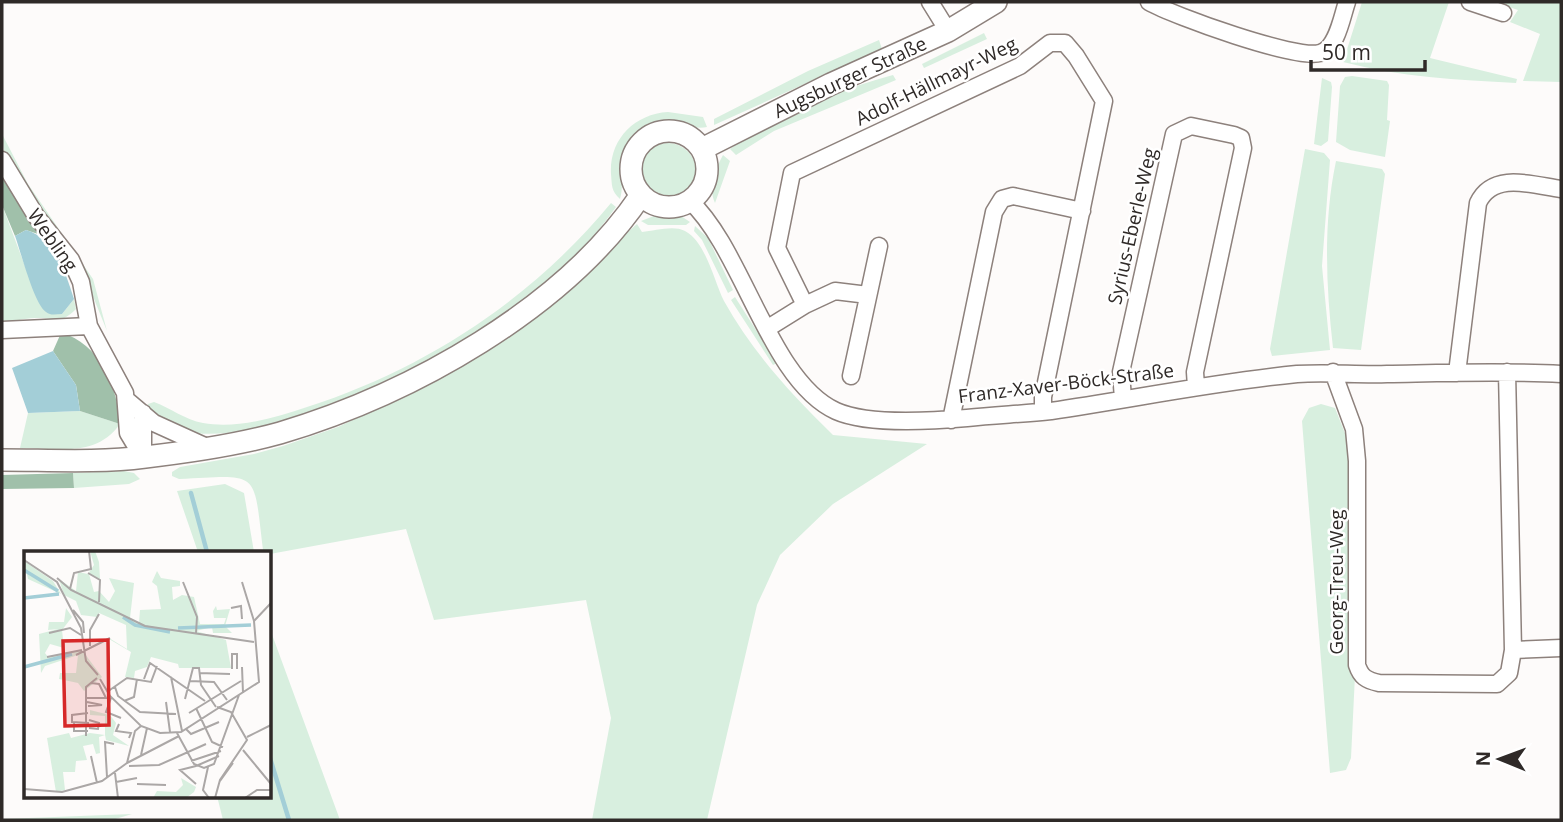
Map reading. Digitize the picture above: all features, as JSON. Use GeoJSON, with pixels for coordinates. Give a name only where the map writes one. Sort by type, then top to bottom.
{"type":"FeatureCollection","features":[{"type":"Feature","properties":{"kind":"main road","name":"Augsburger Straße"},"geometry":{"type":"LineString","coordinates":[[702,149],[831,84],[948,31],[996,2]]}},
{"type":"Feature","properties":{"kind":"main road"},"geometry":{"type":"LineString","coordinates":[[657,133],[682,133],[702,149],[706,160],[705,183],[690,201],[664,207],[641,195],[634,184],[632,159],[646,139],[657,133]]}},
{"type":"Feature","properties":{"kind":"main road"},"geometry":{"type":"LineString","coordinates":[[2,460],[143,458],[209,448],[304,425],[370,399],[470,348],[547,295],[604,242],[641,195]]}},
{"type":"Feature","properties":{"kind":"street"},"geometry":{"type":"LineString","coordinates":[[930,2],[948,31]]}},
{"type":"Feature","properties":{"kind":"street"},"geometry":{"type":"LineString","coordinates":[[1149,2],[1165,11],[1248,39],[1307,54],[1322,53],[1332,44],[1347,2]]}},
{"type":"Feature","properties":{"kind":"street"},"geometry":{"type":"LineString","coordinates":[[1470,2],[1503,13]]}},
{"type":"Feature","properties":{"kind":"street","name":"Adolf-Hällmayr-Weg"},"geometry":{"type":"LineString","coordinates":[[805,305],[777,248],[792,173],[1020,66],[1051,43],[1065,43],[1104,101],[1042,397],[1043,412]]}},
{"type":"Feature","properties":{"kind":"street","name":"Syrius-Eberle-Weg"},"geometry":{"type":"LineString","coordinates":[[1123,399],[1121,372],[1174,134],[1191,126],[1234,135],[1241,138],[1243,148],[1195,372],[1196,387]]}},
{"type":"Feature","properties":{"kind":"street","name":"Webling"},"geometry":{"type":"LineString","coordinates":[[2,160],[36,216],[71,260],[81,282],[89,326],[128,401],[154,423],[209,448]]}},
{"type":"Feature","properties":{"kind":"street"},"geometry":{"type":"LineString","coordinates":[[1457,373],[1478,203],[1482,193],[1494,184],[1504,183],[1561,189]]}},
{"type":"Feature","properties":{"kind":"street"},"geometry":{"type":"LineString","coordinates":[[951,420],[994,212],[998,205],[1002,199],[1013,196],[1082,211]]}},
{"type":"Feature","properties":{"kind":"street","name":"Franz-Xaver-Böck-Straße"},"geometry":{"type":"LineString","coordinates":[[690,201],[715,229],[743,289],[788,365],[810,392],[835,411],[882,419],[951,420],[1043,412],[1196,387],[1333,372],[1561,374]]}},
{"type":"Feature","properties":{"kind":"street"},"geometry":{"type":"LineString","coordinates":[[851,376],[878,246]]}},
{"type":"Feature","properties":{"kind":"street"},"geometry":{"type":"LineString","coordinates":[[768,328],[835,290],[868,295]]}},
{"type":"Feature","properties":{"kind":"street"},"geometry":{"type":"LineString","coordinates":[[2,330],[89,326]]}},
{"type":"Feature","properties":{"kind":"street","name":"Georg-Treu-Weg"},"geometry":{"type":"LineString","coordinates":[[1333,372],[1337,390],[1354,429],[1357,665],[1360,674],[1368,681],[1379,683],[1497,684],[1509,673],[1513,650],[1507,372]]}},
{"type":"Feature","properties":{"kind":"street","name":"Webling"},"geometry":{"type":"LineString","coordinates":[[128,401],[128,433],[143,458]]}},
{"type":"Feature","properties":{"kind":"street"},"geometry":{"type":"LineString","coordinates":[[143,414],[143,458]]}},
{"type":"Feature","properties":{"kind":"street"},"geometry":{"type":"LineString","coordinates":[[1513,650],[1561,648]]}},
{"type":"Feature","properties":{"kind":"green space"},"geometry":{"type":"Polygon","coordinates":[[[1362,2],[1449,2],[1430,58],[1517,79],[1516,83],[1407,74],[1343,62],[1362,2]]]}},
{"type":"Feature","properties":{"kind":"green space"},"geometry":{"type":"Polygon","coordinates":[[[1494,2],[1561,2],[1561,82],[1523,81],[1540,34],[1510,22],[1518,10],[1494,2]]]}},
{"type":"Feature","properties":{"kind":"green space"},"geometry":{"type":"Polygon","coordinates":[[[984,33],[987,39],[924,68],[922,64],[984,33]]]}},
{"type":"Feature","properties":{"kind":"green space"},"geometry":{"type":"Polygon","coordinates":[[[879,40],[882,49],[714,125],[714,119],[808,71],[879,40]]]}},
{"type":"Feature","properties":{"kind":"green space"},"geometry":{"type":"Polygon","coordinates":[[[893,75],[896,80],[774,131],[736,155],[730,149],[767,125],[808,104],[893,75]]]}},
{"type":"Feature","properties":{"kind":"green space"},"geometry":{"type":"Polygon","coordinates":[[[1345,77],[1387,81],[1389,85],[1387,120],[1390,121],[1385,157],[1350,150],[1336,142],[1340,86],[1345,77]]]}},
{"type":"Feature","properties":{"kind":"green space"},"geometry":{"type":"Polygon","coordinates":[[[1322,78],[1331,82],[1332,87],[1328,141],[1321,146],[1314,144],[1322,78]]]}},
{"type":"Feature","properties":{"kind":"green space"},"geometry":{"type":"Polygon","coordinates":[[[668,112],[703,117],[707,127],[670,121],[654,124],[639,133],[624,153],[620,199],[613,190],[611,174],[611,162],[619,140],[626,131],[644,118],[668,112]]]}},
{"type":"Feature","properties":{"kind":"green space"},"geometry":{"type":"Polygon","coordinates":[[[2,134],[28,184],[93,279],[107,331],[90,289],[5,159],[2,134]]]}},
{"type":"Feature","properties":{"kind":"green space"},"geometry":{"type":"Polygon","coordinates":[[[663,143],[673,143],[688,151],[694,160],[694,182],[688,191],[673,199],[663,199],[645,187],[640,176],[640,166],[652,148],[663,143]]]}},
{"type":"Feature","properties":{"kind":"green space"},"geometry":{"type":"Polygon","coordinates":[[[1305,149],[1324,153],[1330,160],[1322,266],[1330,350],[1272,356],[1270,349],[1305,149]]]}},
{"type":"Feature","properties":{"kind":"green space"},"geometry":{"type":"Polygon","coordinates":[[[723,155],[730,161],[715,203],[712,185],[723,155]]]}},
{"type":"Feature","properties":{"kind":"green space"},"geometry":{"type":"Polygon","coordinates":[[[1336,161],[1382,169],[1385,174],[1361,350],[1333,348],[1327,231],[1336,161]]]}},
{"type":"Feature","properties":{"kind":"green space"},"geometry":{"type":"Polygon","coordinates":[[[2,167],[38,234],[26,230],[15,236],[2,205],[2,167]]]}},
{"type":"Feature","properties":{"kind":"green space"},"geometry":{"type":"Polygon","coordinates":[[[611,203],[616,207],[600,229],[572,261],[541,289],[449,352],[383,387],[313,414],[241,431],[210,434],[174,427],[149,409],[148,404],[154,402],[196,421],[229,425],[269,418],[307,407],[393,373],[474,327],[511,300],[580,238],[611,203]]]}},
{"type":"Feature","properties":{"kind":"green space"},"geometry":{"type":"Polygon","coordinates":[[[2,205],[34,290],[62,314],[74,299],[76,309],[65,317],[57,320],[31,318],[2,323],[2,205]]]}},
{"type":"Feature","properties":{"kind":"green space"},"geometry":{"type":"Polygon","coordinates":[[[659,214],[681,216],[690,222],[686,225],[648,225],[641,221],[659,214]]]}},
{"type":"Feature","properties":{"kind":"green space"},"geometry":{"type":"Polygon","coordinates":[[[637,224],[642,232],[675,228],[685,231],[699,244],[724,301],[747,338],[788,388],[833,435],[927,444],[833,504],[780,555],[757,605],[707,820],[592,820],[611,718],[586,600],[434,620],[406,529],[271,554],[271,551],[263,550],[257,504],[254,491],[248,483],[239,478],[179,479],[172,476],[172,472],[180,467],[254,454],[338,427],[426,385],[511,334],[637,224]]]}},
{"type":"Feature","properties":{"kind":"green space"},"geometry":{"type":"Polygon","coordinates":[[[695,226],[708,238],[733,290],[728,293],[702,240],[694,231],[695,226]]]}},
{"type":"Feature","properties":{"kind":"green space"},"geometry":{"type":"Polygon","coordinates":[[[735,297],[777,363],[773,365],[731,300],[735,297]]]}},
{"type":"Feature","properties":{"kind":"green space"},"geometry":{"type":"Polygon","coordinates":[[[61,333],[86,346],[104,368],[115,396],[120,424],[80,411],[76,385],[53,351],[61,333]]]}},
{"type":"Feature","properties":{"kind":"green space"},"geometry":{"type":"Polygon","coordinates":[[[1321,404],[1335,408],[1350,446],[1355,675],[1351,758],[1346,770],[1330,773],[1302,421],[1309,408],[1321,404]]]}},
{"type":"Feature","properties":{"kind":"green space"},"geometry":{"type":"Polygon","coordinates":[[[80,411],[120,424],[110,435],[88,447],[20,448],[28,413],[80,411]]]}},
{"type":"Feature","properties":{"kind":"green space"},"geometry":{"type":"Polygon","coordinates":[[[73,473],[134,473],[140,479],[129,484],[74,488],[73,473]]]}},
{"type":"Feature","properties":{"kind":"green space"},"geometry":{"type":"Polygon","coordinates":[[[73,473],[74,488],[2,489],[2,475],[73,473]]]}},
{"type":"Feature","properties":{"kind":"green space"},"geometry":{"type":"Polygon","coordinates":[[[225,484],[244,493],[254,551],[198,551],[177,491],[225,484]]]}},
{"type":"Feature","properties":{"kind":"green space"},"geometry":{"type":"Polygon","coordinates":[[[271,632],[340,820],[223,820],[218,798],[271,798],[271,632]]]}},
{"type":"Feature","properties":{"kind":"green space"},"geometry":{"type":"Polygon","coordinates":[[[132,814],[112,820],[2,820],[2,819],[132,814]]]}},
{"type":"Feature","properties":{"kind":"water"},"geometry":{"type":"Polygon","coordinates":[[[26,230],[45,241],[63,268],[74,299],[62,314],[46,312],[32,289],[15,236],[26,230]]]}},
{"type":"Feature","properties":{"kind":"water"},"geometry":{"type":"Polygon","coordinates":[[[53,351],[76,385],[80,411],[28,413],[12,368],[53,351]]]}},
{"type":"Feature","properties":{"kind":"waterway"},"geometry":{"type":"LineString","coordinates":[[191,493],[207,551]]}},
{"type":"Feature","properties":{"kind":"waterway"},"geometry":{"type":"LineString","coordinates":[[271,761],[289,820]]}}]}
